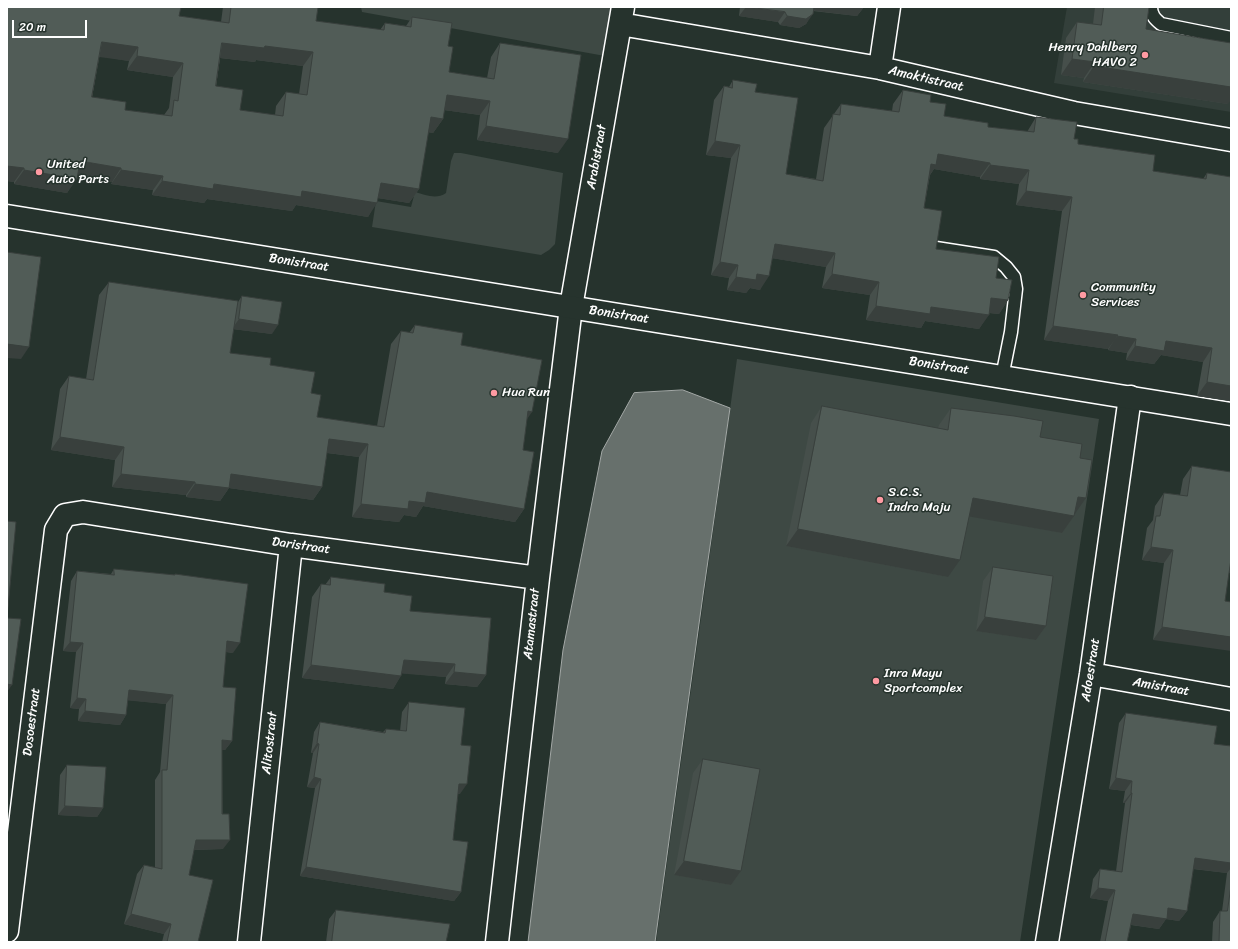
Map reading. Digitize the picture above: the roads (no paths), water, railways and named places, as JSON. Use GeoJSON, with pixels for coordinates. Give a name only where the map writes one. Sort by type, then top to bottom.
{"type":"FeatureCollection","features":[{"type":"Feature","properties":{"kind":"street"},"geometry":{"type":"LineString","coordinates":[[880,68],[889,7]]}},
{"type":"Feature","properties":{"kind":"street","name":"Amaktistraat"},"geometry":{"type":"LineString","coordinates":[[622,16],[880,68],[1074,113],[1231,140]]}},
{"type":"Feature","properties":{"kind":"street","name":"Arabistraat"},"geometry":{"type":"LineString","coordinates":[[571,307],[622,16]]}},
{"type":"Feature","properties":{"kind":"street","name":"Bonistraat"},"geometry":{"type":"LineString","coordinates":[[7,216],[1231,414]]}},
{"type":"Feature","properties":{"kind":"street","name":"Atamastraat"},"geometry":{"type":"LineString","coordinates":[[496,942],[571,307]]}},
{"type":"Feature","properties":{"kind":"street","name":"Adoestraat"},"geometry":{"type":"LineString","coordinates":[[1047,942],[1091,674],[1130,397]]}},
{"type":"Feature","properties":{"kind":"street","name":"Daristraat"},"geometry":{"type":"LineString","coordinates":[[65,515],[83,512],[291,545],[538,578]]}},
{"type":"Feature","properties":{"kind":"street","name":"Dosoestraat"},"geometry":{"type":"LineString","coordinates":[[7,931],[56,530],[65,515]]}},
{"type":"Feature","properties":{"kind":"street","name":"Alitostraat"},"geometry":{"type":"LineString","coordinates":[[249,942],[291,545]]}},
{"type":"Feature","properties":{"kind":"street","name":"Amistraat"},"geometry":{"type":"LineString","coordinates":[[1091,674],[1231,699]]}},
{"type":"Feature","properties":{"kind":"lane"},"geometry":{"type":"LineString","coordinates":[[1151,7],[1151,12],[1154,18],[1161,24],[1231,38]]}},
{"type":"Feature","properties":{"kind":"lane"},"geometry":{"type":"LineString","coordinates":[[936,248],[994,257],[1006,267],[1014,277],[1016,289],[1012,324],[1002,377]]}},
{"type":"Feature","properties":{"kind":"place","name":"Henry Dahlberg HAVO 2"},"geometry":{"type":"Point","coordinates":[1145,55]}},
{"type":"Feature","properties":{"kind":"place","name":"United Auto Parts"},"geometry":{"type":"Point","coordinates":[39,172]}},
{"type":"Feature","properties":{"kind":"place","name":"Community Services"},"geometry":{"type":"Point","coordinates":[1083,295]}},
{"type":"Feature","properties":{"kind":"place","name":"Hua Run"},"geometry":{"type":"Point","coordinates":[494,393]}},
{"type":"Feature","properties":{"kind":"place","name":"S.C.S. Indra Maju"},"geometry":{"type":"Point","coordinates":[880,500]}},
{"type":"Feature","properties":{"kind":"place","name":"Inra Mayu Sportcomplex"},"geometry":{"type":"Point","coordinates":[876,681]}}]}
